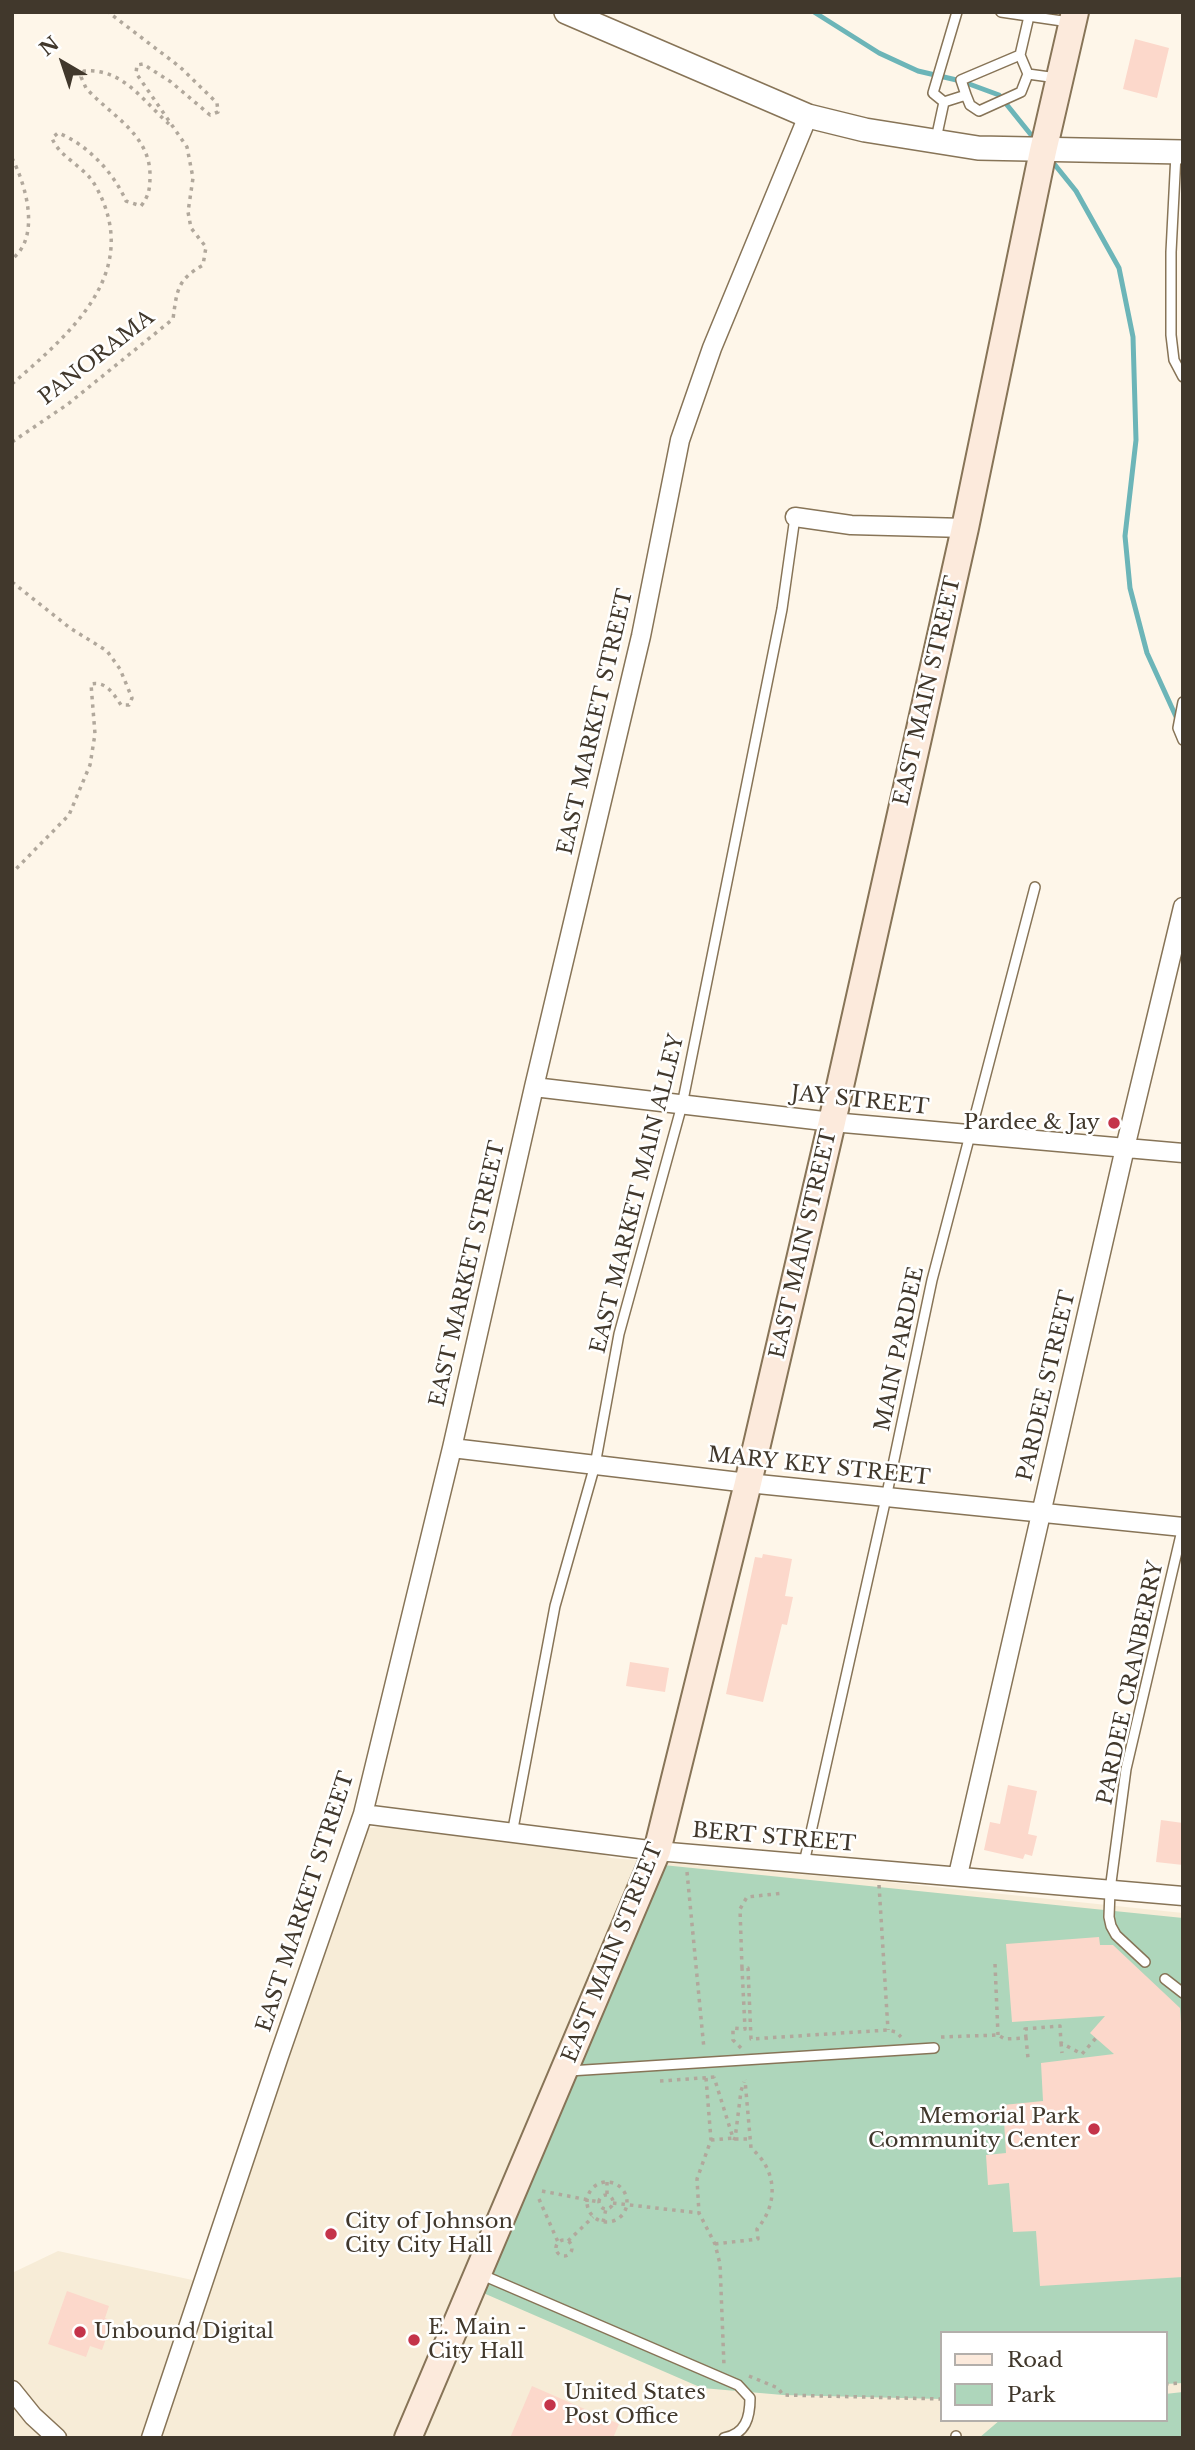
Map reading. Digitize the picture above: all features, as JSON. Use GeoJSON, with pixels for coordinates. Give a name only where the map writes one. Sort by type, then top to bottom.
{"type":"FeatureCollection","features":[{"type":"Feature","properties":{"kind":"main road","name":"EAST MAIN STREET"},"geometry":{"type":"LineString","coordinates":[[408,2438],[657,1851],[748,1483],[832,1122],[965,528],[1074,18]]}},
{"type":"Feature","properties":{"kind":"street"},"geometry":{"type":"LineString","coordinates":[[566,12],[808,116],[865,130],[978,148],[1180,152]]}},
{"type":"Feature","properties":{"kind":"street","name":"EAST MARKET STREET"},"geometry":{"type":"LineString","coordinates":[[151,2438],[363,1814],[452,1448],[640,636],[680,440],[712,348],[808,116]]}},
{"type":"Feature","properties":{"kind":"street"},"geometry":{"type":"LineString","coordinates":[[795,517],[851,525],[965,528]]}},
{"type":"Feature","properties":{"kind":"street","name":"PARDEE STREET"},"geometry":{"type":"LineString","coordinates":[[958,1875],[1125,1147],[1183,907]]}},
{"type":"Feature","properties":{"kind":"street","name":"JAY STREET"},"geometry":{"type":"LineString","coordinates":[[534,1087],[832,1122],[1183,1153]]}},
{"type":"Feature","properties":{"kind":"street","name":"MARY KEY STREET"},"geometry":{"type":"LineString","coordinates":[[452,1448],[748,1483],[1183,1527]]}},
{"type":"Feature","properties":{"kind":"street","name":"BERT STREET"},"geometry":{"type":"LineString","coordinates":[[363,1814],[657,1851],[1183,1896]]}},
{"type":"Feature","properties":{"kind":"street"},"geometry":{"type":"LineString","coordinates":[[12,2390],[33,2416],[57,2438]]}},
{"type":"Feature","properties":{"kind":"lane"},"geometry":{"type":"LineString","coordinates":[[944,102],[933,93],[957,12]]}},
{"type":"Feature","properties":{"kind":"lane"},"geometry":{"type":"LineString","coordinates":[[1002,12],[1074,18]]}},
{"type":"Feature","properties":{"kind":"lane"},"geometry":{"type":"LineString","coordinates":[[1020,55],[961,80],[970,104],[979,111],[1021,92],[1028,74],[1020,55],[1030,14]]}},
{"type":"Feature","properties":{"kind":"lane"},"geometry":{"type":"LineString","coordinates":[[1028,74],[1062,78]]}},
{"type":"Feature","properties":{"kind":"lane"},"geometry":{"type":"LineString","coordinates":[[944,102],[966,95]]}},
{"type":"Feature","properties":{"kind":"lane"},"geometry":{"type":"LineString","coordinates":[[936,141],[944,102]]}},
{"type":"Feature","properties":{"kind":"lane"},"geometry":{"type":"LineString","coordinates":[[1180,152],[1171,252],[1171,335],[1174,360],[1183,376]]}},
{"type":"Feature","properties":{"kind":"lane","name":"EAST MARKET MAIN ALLEY"},"geometry":{"type":"LineString","coordinates":[[512,1834],[555,1606],[595,1465],[619,1334],[682,1105],[782,608],[795,517]]}},
{"type":"Feature","properties":{"kind":"lane"},"geometry":{"type":"LineString","coordinates":[[1183,702],[1178,728],[1183,740]]}},
{"type":"Feature","properties":{"kind":"lane","name":"MAIN PARDEE"},"geometry":{"type":"LineString","coordinates":[[804,1863],[887,1497],[932,1280],[1035,887]]}},
{"type":"Feature","properties":{"kind":"lane","name":"PARDEE CRANBERRY"},"geometry":{"type":"LineString","coordinates":[[1145,1962],[1116,1935],[1111,1926],[1110,1890],[1126,1769],[1183,1527]]}},
{"type":"Feature","properties":{"kind":"lane"},"geometry":{"type":"LineString","coordinates":[[1165,1979],[1183,1993]]}},
{"type":"Feature","properties":{"kind":"lane"},"geometry":{"type":"LineString","coordinates":[[563,2072],[934,2048]]}},
{"type":"Feature","properties":{"kind":"lane"},"geometry":{"type":"LineString","coordinates":[[478,2273],[738,2385],[750,2398],[750,2416],[733,2436],[724,2438]]}},
{"type":"Feature","properties":{"kind":"path","name":"PANORAMA"},"geometry":{"type":"LineString","coordinates":[[12,442],[68,404],[173,319],[176,292],[186,275],[203,265],[206,247],[191,228],[188,212],[193,178],[187,148],[136,73],[137,65],[142,64],[170,82],[210,115],[218,113],[217,103],[180,67],[108,12]]}},
{"type":"Feature","properties":{"kind":"path"},"geometry":{"type":"LineString","coordinates":[[12,384],[50,351],[85,314],[109,267],[110,222],[102,198],[93,181],[55,147],[52,138],[58,133],[82,146],[119,186],[126,201],[141,206],[148,197],[150,168],[147,153],[137,137],[86,88],[81,77],[84,71],[104,72],[127,83],[175,130]]}},
{"type":"Feature","properties":{"kind":"path"},"geometry":{"type":"LineString","coordinates":[[12,158],[24,181],[28,204],[27,230],[22,246],[15,259],[12,259]]}},
{"type":"Feature","properties":{"kind":"path"},"geometry":{"type":"LineString","coordinates":[[12,582],[70,628],[107,651],[120,669],[132,698],[129,705],[121,705],[110,688],[99,682],[91,684],[95,734],[85,778],[69,815],[12,873]]}},
{"type":"Feature","properties":{"kind":"path"},"geometry":{"type":"LineString","coordinates":[[686,1864],[705,2064]]}},
{"type":"Feature","properties":{"kind":"path"},"geometry":{"type":"LineString","coordinates":[[878,1881],[888,2030]]}},
{"type":"Feature","properties":{"kind":"path"},"geometry":{"type":"LineString","coordinates":[[733,2028],[745,2029],[740,1909],[747,1897],[785,1893]]}},
{"type":"Feature","properties":{"kind":"path"},"geometry":{"type":"LineString","coordinates":[[995,1964],[998,2035]]}},
{"type":"Feature","properties":{"kind":"path"},"geometry":{"type":"LineString","coordinates":[[742,1968],[748,1968],[751,2039],[888,2030],[896,2032],[902,2039]]}},
{"type":"Feature","properties":{"kind":"path"},"geometry":{"type":"LineString","coordinates":[[1026,2038],[1025,2029],[1060,2026],[1062,2053]]}},
{"type":"Feature","properties":{"kind":"path"},"geometry":{"type":"LineString","coordinates":[[1061,2043],[1082,2053],[1096,2038]]}},
{"type":"Feature","properties":{"kind":"path"},"geometry":{"type":"LineString","coordinates":[[719,2376],[725,2365],[720,2264],[715,2244],[699,2214],[697,2179],[711,2140],[706,2078],[715,2077],[734,2138]]}},
{"type":"Feature","properties":{"kind":"path"},"geometry":{"type":"LineString","coordinates":[[715,2244],[758,2239],[757,2229],[767,2215],[773,2189],[769,2172],[751,2148],[745,2080],[734,2138]]}},
{"type":"Feature","properties":{"kind":"path"},"geometry":{"type":"LineString","coordinates":[[711,2140],[751,2139]]}},
{"type":"Feature","properties":{"kind":"path"},"geometry":{"type":"LineString","coordinates":[[607,2182],[607,2195],[613,2203],[699,2214]]}},
{"type":"Feature","properties":{"kind":"path"},"geometry":{"type":"LineString","coordinates":[[607,2182],[614,2183],[624,2191],[627,2204],[622,2216],[610,2222],[603,2222],[589,2212],[587,2199],[596,2185],[607,2182]]}},
{"type":"Feature","properties":{"kind":"path"},"geometry":{"type":"LineString","coordinates":[[542,2191],[599,2202],[600,2206],[606,2209],[612,2207],[613,2203]]}},
{"type":"Feature","properties":{"kind":"path"},"geometry":{"type":"LineString","coordinates":[[599,2202],[607,2195]]}},
{"type":"Feature","properties":{"kind":"path"},"geometry":{"type":"LineString","coordinates":[[539,2199],[558,2242],[557,2252],[566,2256],[571,2252],[572,2247],[568,2241],[563,2239],[558,2242]]}},
{"type":"Feature","properties":{"kind":"path"},"geometry":{"type":"LineString","coordinates":[[603,2222],[606,2209]]}},
{"type":"Feature","properties":{"kind":"path"},"geometry":{"type":"LineString","coordinates":[[568,2241],[593,2217]]}},
{"type":"Feature","properties":{"kind":"path"},"geometry":{"type":"LineString","coordinates":[[712,2360],[734,2369]]}},
{"type":"Feature","properties":{"kind":"path"},"geometry":{"type":"LineString","coordinates":[[741,2372],[778,2388],[783,2395],[940,2399]]}},
{"type":"Feature","properties":{"kind":"shaded area"},"geometry":{"type":"Polygon","coordinates":[[[396,1826],[599,1853],[611,1858],[878,1881],[1183,1913],[1183,2438],[12,2438],[12,2273],[58,2251],[211,2284],[367,1828],[396,1826]]]}},
{"type":"Feature","properties":{"kind":"green space"},"geometry":{"type":"Polygon","coordinates":[[[663,1865],[1183,1918],[1183,2383],[1167,2384],[1167,2331],[940,2331],[940,2399],[783,2395],[702,2388],[481,2292],[663,1865]]]}},
{"type":"Feature","properties":{"kind":"green space"},"geometry":{"type":"Polygon","coordinates":[[[1183,2392],[1183,2438],[979,2438],[998,2422],[1167,2422],[1167,2394],[1183,2392]]]}},
{"type":"Feature","properties":{"kind":"building"},"geometry":{"type":"Polygon","coordinates":[[[1135,39],[1169,48],[1157,98],[1123,89],[1135,39]]]}},
{"type":"Feature","properties":{"kind":"building"},"geometry":{"type":"Polygon","coordinates":[[[763,1554],[792,1559],[785,1596],[793,1597],[787,1625],[782,1624],[763,1702],[726,1694],[755,1557],[762,1558],[763,1554]]]}},
{"type":"Feature","properties":{"kind":"building"},"geometry":{"type":"Polygon","coordinates":[[[630,1662],[669,1668],[665,1692],[626,1686],[630,1662]]]}},
{"type":"Feature","properties":{"kind":"building"},"geometry":{"type":"Polygon","coordinates":[[[1008,1785],[1037,1791],[1028,1834],[1037,1836],[1032,1856],[1025,1854],[1023,1859],[984,1850],[990,1822],[1000,1824],[1008,1785]]]}},
{"type":"Feature","properties":{"kind":"building"},"geometry":{"type":"Polygon","coordinates":[[[1161,1820],[1183,1823],[1183,1865],[1156,1862],[1161,1820]]]}},
{"type":"Feature","properties":{"kind":"building","name":"Memorial Park Community Center"},"geometry":{"type":"Polygon","coordinates":[[[1099,1937],[1100,1945],[1113,1945],[1180,2008],[1183,2053],[1183,2277],[1040,2286],[1036,2231],[1013,2232],[1009,2183],[988,2185],[986,2155],[1006,2153],[1003,2105],[1043,2101],[1041,2063],[1114,2054],[1090,2033],[1105,2016],[1012,2022],[1006,1944],[1099,1937]]]}},
{"type":"Feature","properties":{"kind":"building","name":"Unbound Digital"},"geometry":{"type":"Polygon","coordinates":[[[67,2291],[109,2306],[105,2318],[112,2321],[102,2350],[90,2346],[86,2357],[48,2344],[67,2291]]]}},
{"type":"Feature","properties":{"kind":"building","name":"United States Post Office"},"geometry":{"type":"Polygon","coordinates":[[[532,2386],[619,2424],[613,2438],[510,2438],[532,2386]]]}},
{"type":"Feature","properties":{"kind":"waterway"},"geometry":{"type":"LineString","coordinates":[[814,12],[879,53],[918,71],[961,81],[999,95],[1036,141]]}},
{"type":"Feature","properties":{"kind":"waterway"},"geometry":{"type":"LineString","coordinates":[[1051,160],[1076,191],[1119,268],[1133,337],[1136,440],[1125,536],[1130,588],[1147,653],[1178,721]]}},
{"type":"Feature","properties":{"kind":"place","name":"Pardee & Jay"},"geometry":{"type":"Point","coordinates":[1114,1123]}},
{"type":"Feature","properties":{"kind":"place","name":"Memorial Park Community Center"},"geometry":{"type":"Point","coordinates":[1094,2129]}},
{"type":"Feature","properties":{"kind":"place","name":"City of Johnson City City Hall"},"geometry":{"type":"Point","coordinates":[331,2234]}},
{"type":"Feature","properties":{"kind":"place","name":"Unbound Digital"},"geometry":{"type":"Point","coordinates":[80,2332]}},
{"type":"Feature","properties":{"kind":"place","name":"E. Main - City Hall"},"geometry":{"type":"Point","coordinates":[414,2340]}},
{"type":"Feature","properties":{"kind":"place","name":"United States Post Office"},"geometry":{"type":"Point","coordinates":[550,2405]}}]}
